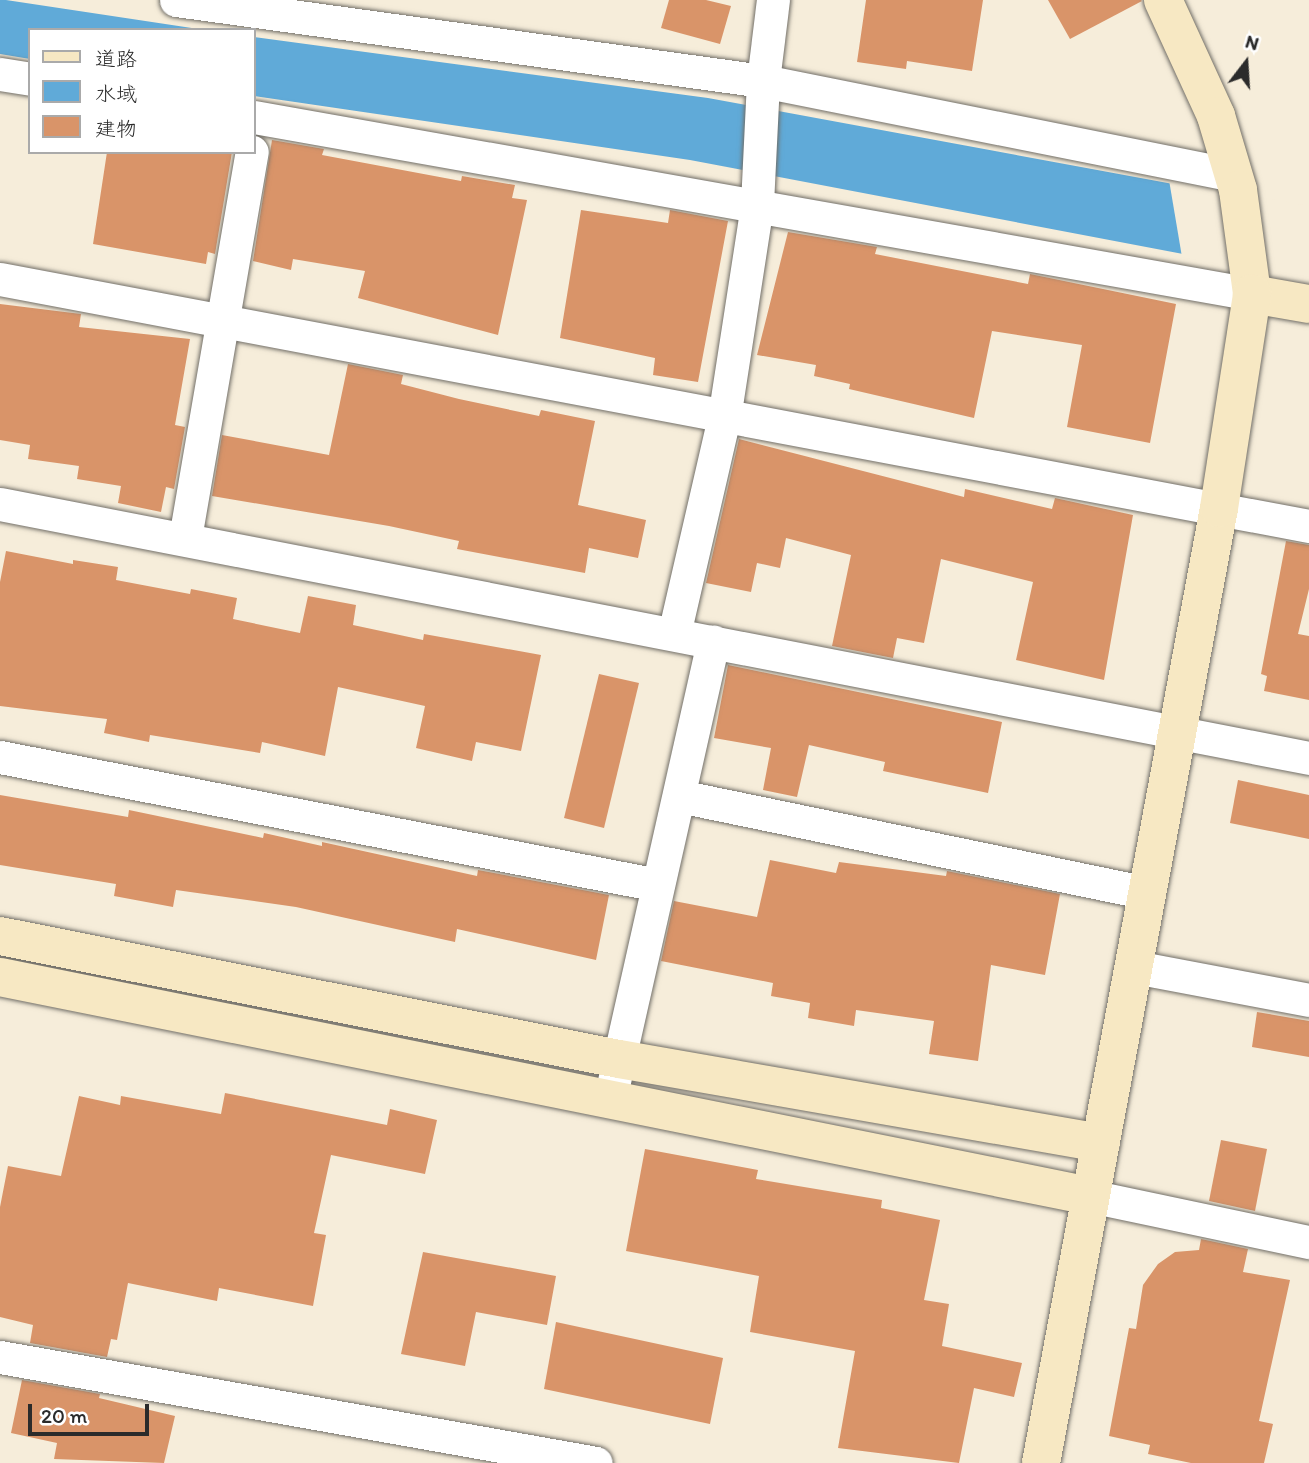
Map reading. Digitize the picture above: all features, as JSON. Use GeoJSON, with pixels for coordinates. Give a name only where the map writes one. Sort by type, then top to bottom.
{"type":"FeatureCollection","features":[{"type":"Feature","properties":{"kind":"street"},"geometry":{"type":"LineString","coordinates":[[176,0],[763,81],[1235,182]]}},
{"type":"Feature","properties":{"kind":"street"},"geometry":{"type":"LineString","coordinates":[[674,634],[724,418],[757,204],[763,81],[773,0]]}},
{"type":"Feature","properties":{"kind":"street"},"geometry":{"type":"LineString","coordinates":[[1041,1463],[1219,508],[1252,286],[1235,182],[1216,116],[1163,0]]}},
{"type":"Feature","properties":{"kind":"street"},"geometry":{"type":"LineString","coordinates":[[0,74],[28,79]]}},
{"type":"Feature","properties":{"kind":"street"},"geometry":{"type":"LineString","coordinates":[[256,127],[757,204],[1252,286],[1309,304]]}},
{"type":"Feature","properties":{"kind":"street"},"geometry":{"type":"LineString","coordinates":[[185,538],[219,322],[253,154]]}},
{"type":"Feature","properties":{"kind":"street"},"geometry":{"type":"LineString","coordinates":[[0,279],[724,418],[1309,526]]}},
{"type":"Feature","properties":{"kind":"street"},"geometry":{"type":"LineString","coordinates":[[0,505],[185,538],[1309,758]]}},
{"type":"Feature","properties":{"kind":"street"},"geometry":{"type":"LineString","coordinates":[[610,1099],[713,641]]}},
{"type":"Feature","properties":{"kind":"street"},"geometry":{"type":"LineString","coordinates":[[0,757],[658,885]]}},
{"type":"Feature","properties":{"kind":"street"},"geometry":{"type":"LineString","coordinates":[[679,796],[1149,892]]}},
{"type":"Feature","properties":{"kind":"street"},"geometry":{"type":"LineString","coordinates":[[0,936],[619,1059],[1101,1143]]}},
{"type":"Feature","properties":{"kind":"street"},"geometry":{"type":"LineString","coordinates":[[1135,967],[1309,999]]}},
{"type":"Feature","properties":{"kind":"street"},"geometry":{"type":"LineString","coordinates":[[0,977],[1309,1242]]}},
{"type":"Feature","properties":{"kind":"street"},"geometry":{"type":"LineString","coordinates":[[0,1357],[501,1454],[596,1463]]}},
{"type":"Feature","properties":{"kind":"water"},"geometry":{"type":"Polygon","coordinates":[[[0,0],[192,28],[28,28],[28,59],[0,54],[0,0]]]}},
{"type":"Feature","properties":{"kind":"water"},"geometry":{"type":"Polygon","coordinates":[[[256,37],[708,98],[1309,209],[1309,278],[690,160],[256,96],[256,37]]]}},
{"type":"Feature","properties":{"kind":"pier"},"geometry":{"type":"Polygon","coordinates":[[[1169,180],[1309,206],[1309,281],[1182,257],[1169,180]]]}},
{"type":"Feature","properties":{"kind":"building"},"geometry":{"type":"Polygon","coordinates":[[[669,0],[706,0],[731,6],[720,44],[661,28],[669,0]]]}},
{"type":"Feature","properties":{"kind":"building"},"geometry":{"type":"Polygon","coordinates":[[[866,0],[983,0],[972,71],[907,61],[906,69],[857,62],[866,0]]]}},
{"type":"Feature","properties":{"kind":"building"},"geometry":{"type":"Polygon","coordinates":[[[1048,0],[1141,0],[1142,1],[1070,39],[1048,0]]]}},
{"type":"Feature","properties":{"kind":"building"},"geometry":{"type":"Polygon","coordinates":[[[272,140],[324,149],[322,155],[461,181],[462,176],[515,185],[512,198],[527,200],[498,335],[358,298],[365,271],[293,259],[291,270],[253,261],[272,140]]]}},
{"type":"Feature","properties":{"kind":"building"},"geometry":{"type":"Polygon","coordinates":[[[107,154],[232,154],[215,254],[208,252],[206,264],[93,244],[107,154]]]}},
{"type":"Feature","properties":{"kind":"building"},"geometry":{"type":"Polygon","coordinates":[[[581,210],[668,223],[670,210],[728,221],[698,382],[653,375],[655,358],[560,338],[581,210]]]}},
{"type":"Feature","properties":{"kind":"building"},"geometry":{"type":"Polygon","coordinates":[[[788,232],[877,247],[875,254],[1028,284],[1030,274],[1176,304],[1150,443],[1067,427],[1082,345],[992,331],[974,418],[849,389],[850,384],[814,376],[816,365],[757,355],[788,232]]]}},
{"type":"Feature","properties":{"kind":"building"},"geometry":{"type":"Polygon","coordinates":[[[0,304],[81,314],[79,327],[190,339],[175,425],[185,427],[174,489],[166,487],[161,512],[118,503],[121,486],[77,479],[79,466],[28,459],[30,445],[0,440],[0,304]]]}},
{"type":"Feature","properties":{"kind":"building"},"geometry":{"type":"Polygon","coordinates":[[[348,364],[403,375],[401,384],[459,399],[539,416],[541,410],[595,421],[578,505],[646,520],[638,558],[589,548],[585,573],[457,549],[459,541],[389,526],[212,496],[222,435],[329,455],[348,364]]]}},
{"type":"Feature","properties":{"kind":"building"},"geometry":{"type":"Polygon","coordinates":[[[739,439],[964,497],[965,489],[1052,509],[1055,498],[1133,515],[1104,680],[1016,660],[1033,582],[941,559],[924,643],[897,638],[893,658],[832,646],[851,555],[786,538],[780,568],[757,563],[751,592],[706,583],[739,439]]]}},
{"type":"Feature","properties":{"kind":"building"},"geometry":{"type":"Polygon","coordinates":[[[1286,541],[1309,545],[1309,589],[1298,634],[1309,636],[1309,700],[1264,691],[1267,676],[1261,674],[1286,541]]]}},
{"type":"Feature","properties":{"kind":"building"},"geometry":{"type":"Polygon","coordinates":[[[6,551],[73,564],[73,560],[118,567],[116,580],[190,594],[191,589],[237,598],[233,619],[300,633],[308,596],[356,605],[353,625],[423,640],[424,634],[541,655],[521,751],[476,742],[472,761],[416,748],[425,706],[338,687],[325,756],[262,742],[260,753],[150,735],[149,742],[104,733],[107,719],[0,706],[0,582],[6,551]]]}},
{"type":"Feature","properties":{"kind":"building"},"geometry":{"type":"Polygon","coordinates":[[[728,665],[1002,722],[988,793],[883,771],[885,762],[809,745],[797,797],[763,790],[771,748],[714,738],[728,665]]]}},
{"type":"Feature","properties":{"kind":"building"},"geometry":{"type":"Polygon","coordinates":[[[599,674],[639,683],[604,828],[564,818],[599,674]]]}},
{"type":"Feature","properties":{"kind":"building"},"geometry":{"type":"Polygon","coordinates":[[[1238,780],[1309,795],[1309,839],[1230,823],[1238,780]]]}},
{"type":"Feature","properties":{"kind":"building"},"geometry":{"type":"Polygon","coordinates":[[[0,795],[128,817],[129,810],[263,838],[264,833],[322,846],[322,842],[477,876],[478,870],[609,895],[596,960],[457,929],[455,942],[296,907],[176,890],[173,907],[114,896],[116,884],[0,865],[0,795]]]}},
{"type":"Feature","properties":{"kind":"building"},"geometry":{"type":"Polygon","coordinates":[[[770,860],[836,873],[839,862],[946,876],[947,871],[1060,894],[1045,975],[991,965],[978,1061],[929,1054],[934,1021],[856,1010],[854,1026],[808,1018],[810,1003],[771,996],[773,983],[661,961],[674,901],[757,917],[770,860]]]}},
{"type":"Feature","properties":{"kind":"building"},"geometry":{"type":"Polygon","coordinates":[[[1257,1012],[1309,1021],[1309,1057],[1252,1047],[1257,1012]]]}},
{"type":"Feature","properties":{"kind":"building"},"geometry":{"type":"Polygon","coordinates":[[[225,1093],[387,1125],[390,1109],[437,1120],[425,1174],[331,1155],[314,1233],[326,1235],[313,1306],[219,1288],[217,1301],[128,1283],[117,1340],[111,1339],[107,1357],[30,1343],[33,1325],[0,1317],[0,1207],[8,1166],[61,1176],[79,1096],[120,1105],[121,1096],[221,1114],[225,1093]]]}},
{"type":"Feature","properties":{"kind":"building"},"geometry":{"type":"Polygon","coordinates":[[[1221,1140],[1267,1149],[1255,1211],[1209,1201],[1221,1140]]]}},
{"type":"Feature","properties":{"kind":"building"},"geometry":{"type":"Polygon","coordinates":[[[645,1149],[758,1170],[756,1179],[882,1200],[881,1208],[940,1220],[924,1300],[949,1304],[942,1346],[1022,1363],[1014,1397],[974,1388],[959,1463],[838,1448],[855,1351],[750,1332],[759,1276],[626,1251],[645,1149]]]}},
{"type":"Feature","properties":{"kind":"building"},"geometry":{"type":"Polygon","coordinates":[[[1201,1239],[1248,1249],[1243,1272],[1290,1280],[1259,1421],[1273,1424],[1264,1463],[1191,1463],[1148,1454],[1150,1445],[1109,1436],[1129,1328],[1136,1329],[1143,1285],[1158,1264],[1175,1252],[1199,1250],[1201,1239]]]}},
{"type":"Feature","properties":{"kind":"building"},"geometry":{"type":"Polygon","coordinates":[[[423,1252],[556,1276],[547,1325],[476,1312],[465,1366],[401,1354],[423,1252]]]}},
{"type":"Feature","properties":{"kind":"building"},"geometry":{"type":"Polygon","coordinates":[[[556,1322],[723,1358],[710,1424],[544,1389],[556,1322]]]}},
{"type":"Feature","properties":{"kind":"building"},"geometry":{"type":"Polygon","coordinates":[[[22,1380],[100,1394],[99,1398],[175,1416],[164,1463],[54,1459],[57,1443],[11,1433],[22,1380]]]}}]}
